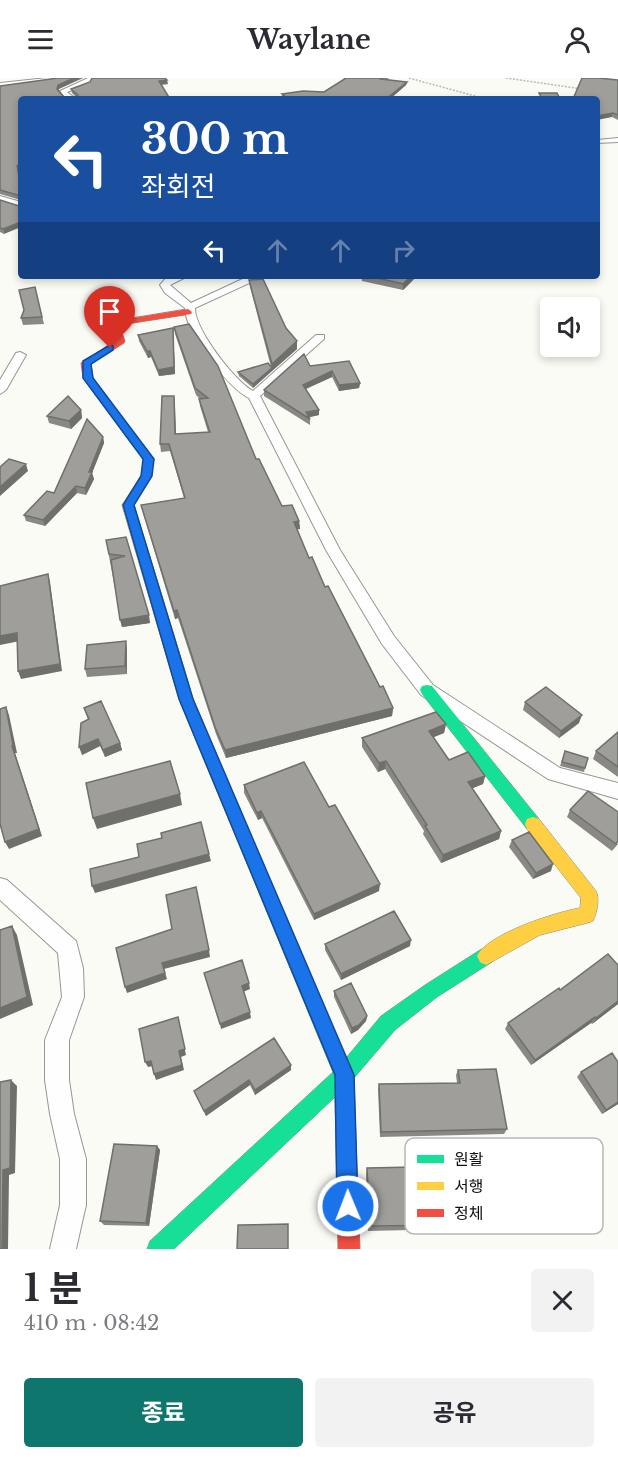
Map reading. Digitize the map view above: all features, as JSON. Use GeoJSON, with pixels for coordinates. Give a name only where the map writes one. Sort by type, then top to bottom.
{"type":"FeatureCollection","features":[{"type":"Feature","properties":{"kind":"street"},"geometry":{"type":"LineString","coordinates":[[0,85],[65,78]]}},
{"type":"Feature","properties":{"kind":"street"},"geometry":{"type":"LineString","coordinates":[[66,96],[63,91],[88,82],[90,78]]}},
{"type":"Feature","properties":{"kind":"street"},"geometry":{"type":"LineString","coordinates":[[603,78],[618,80]]}},
{"type":"Feature","properties":{"kind":"street"},"geometry":{"type":"LineString","coordinates":[[600,142],[618,140]]}},
{"type":"Feature","properties":{"kind":"street"},"geometry":{"type":"LineString","coordinates":[[0,199],[18,204]]}},
{"type":"Feature","properties":{"kind":"street"},"geometry":{"type":"LineString","coordinates":[[158,1249],[344,1075],[388,1023],[431,991],[533,927],[562,918],[587,915],[591,896],[388,640],[333,550],[254,396],[242,389],[196,332],[189,309],[165,285],[174,279]]}},
{"type":"Feature","properties":{"kind":"street"},"geometry":{"type":"LineString","coordinates":[[251,279],[189,309],[123,322],[116,329],[121,341],[86,363],[88,378],[149,459],[146,476],[128,505],[186,699],[344,1075],[349,1249]]}},
{"type":"Feature","properties":{"kind":"street"},"geometry":{"type":"LineString","coordinates":[[254,396],[277,373],[320,338]]}},
{"type":"Feature","properties":{"kind":"street"},"geometry":{"type":"LineString","coordinates":[[0,390],[20,354]]}},
{"type":"Feature","properties":{"kind":"street"},"geometry":{"type":"LineString","coordinates":[[427,690],[555,774],[618,791]]}},
{"type":"Feature","properties":{"kind":"street"},"geometry":{"type":"LineString","coordinates":[[0,886],[68,948],[72,968],[73,997],[57,1040],[57,1080],[62,1114],[73,1159],[73,1205],[63,1249]]}},
{"type":"Feature","properties":{"kind":"path"},"geometry":{"type":"LineString","coordinates":[[409,78],[475,96]]}},
{"type":"Feature","properties":{"kind":"path"},"geometry":{"type":"LineString","coordinates":[[506,78],[589,89]]}},
{"type":"Feature","properties":{"kind":"building"},"geometry":{"type":"Polygon","coordinates":[[[74,78],[58,85],[57,89],[63,96],[18,96],[18,167],[17,165],[18,195],[0,190],[0,86],[74,78]]]}},
{"type":"Feature","properties":{"kind":"building"},"geometry":{"type":"Polygon","coordinates":[[[92,78],[165,78],[167,80],[159,81],[168,96],[77,96],[71,89],[90,82],[92,78]]]}},
{"type":"Feature","properties":{"kind":"building"},"geometry":{"type":"Polygon","coordinates":[[[346,78],[383,78],[381,79],[407,82],[390,96],[285,96],[282,94],[303,91],[324,92],[346,78]]]}},
{"type":"Feature","properties":{"kind":"building"},"geometry":{"type":"Polygon","coordinates":[[[582,78],[618,80],[618,115],[613,113],[600,115],[600,96],[574,96],[582,78]]]}},
{"type":"Feature","properties":{"kind":"building"},"geometry":{"type":"Polygon","coordinates":[[[539,93],[557,93],[558,96],[540,96],[539,93]]]}},
{"type":"Feature","properties":{"kind":"building"},"geometry":{"type":"Polygon","coordinates":[[[0,200],[18,206],[18,223],[0,228],[0,200]]]}},
{"type":"Feature","properties":{"kind":"building"},"geometry":{"type":"Polygon","coordinates":[[[263,279],[286,328],[297,341],[272,364],[249,280],[263,279]]]}},
{"type":"Feature","properties":{"kind":"building"},"geometry":{"type":"Polygon","coordinates":[[[382,279],[408,279],[403,284],[382,279]]]}},
{"type":"Feature","properties":{"kind":"building"},"geometry":{"type":"Polygon","coordinates":[[[35,287],[42,317],[21,318],[24,310],[19,290],[35,287]]]}},
{"type":"Feature","properties":{"kind":"building"},"geometry":{"type":"Polygon","coordinates":[[[189,324],[218,366],[256,459],[259,459],[282,506],[292,505],[299,521],[294,522],[309,558],[312,557],[325,587],[328,586],[393,708],[225,750],[215,727],[177,610],[174,611],[141,505],[185,498],[169,444],[160,444],[162,396],[174,396],[175,434],[210,432],[199,399],[208,398],[195,388],[174,327],[189,324]]]}},
{"type":"Feature","properties":{"kind":"building"},"geometry":{"type":"Polygon","coordinates":[[[173,328],[174,367],[158,370],[150,351],[147,351],[138,335],[173,328]]]}},
{"type":"Feature","properties":{"kind":"building"},"geometry":{"type":"Polygon","coordinates":[[[304,354],[310,366],[349,361],[360,383],[339,385],[332,371],[303,385],[319,410],[306,412],[310,419],[264,390],[304,354]]]}},
{"type":"Feature","properties":{"kind":"building"},"geometry":{"type":"Polygon","coordinates":[[[268,363],[272,368],[253,384],[238,372],[268,363]]]}},
{"type":"Feature","properties":{"kind":"building"},"geometry":{"type":"Polygon","coordinates":[[[68,396],[81,410],[69,421],[47,416],[68,396]]]}},
{"type":"Feature","properties":{"kind":"building"},"geometry":{"type":"Polygon","coordinates":[[[87,419],[103,437],[85,488],[76,486],[43,520],[24,515],[47,491],[54,493],[87,419]]]}},
{"type":"Feature","properties":{"kind":"building"},"geometry":{"type":"Polygon","coordinates":[[[9,459],[26,464],[0,487],[0,467],[9,459]]]}},
{"type":"Feature","properties":{"kind":"building"},"geometry":{"type":"Polygon","coordinates":[[[126,537],[149,615],[120,620],[111,560],[125,556],[109,554],[106,540],[126,537]]]}},
{"type":"Feature","properties":{"kind":"building"},"geometry":{"type":"Polygon","coordinates":[[[48,574],[60,664],[18,671],[17,633],[0,636],[0,586],[48,574]]]}},
{"type":"Feature","properties":{"kind":"building"},"geometry":{"type":"Polygon","coordinates":[[[126,641],[125,666],[85,669],[87,645],[126,641]]]}},
{"type":"Feature","properties":{"kind":"building"},"geometry":{"type":"Polygon","coordinates":[[[546,687],[582,715],[561,731],[525,702],[546,687]]]}},
{"type":"Feature","properties":{"kind":"building"},"geometry":{"type":"Polygon","coordinates":[[[101,701],[120,743],[103,750],[98,739],[79,747],[81,723],[89,719],[84,708],[101,701]]]}},
{"type":"Feature","properties":{"kind":"building"},"geometry":{"type":"Polygon","coordinates":[[[6,707],[12,746],[39,829],[5,842],[0,824],[0,709],[6,707]]]}},
{"type":"Feature","properties":{"kind":"building"},"geometry":{"type":"Polygon","coordinates":[[[436,712],[446,724],[429,731],[449,760],[468,752],[485,776],[468,782],[501,831],[443,855],[425,826],[427,825],[386,761],[379,763],[362,738],[436,712]]]}},
{"type":"Feature","properties":{"kind":"building"},"geometry":{"type":"Polygon","coordinates":[[[618,732],[618,767],[596,751],[618,732]]]}},
{"type":"Feature","properties":{"kind":"building"},"geometry":{"type":"Polygon","coordinates":[[[565,751],[588,758],[585,768],[562,762],[565,751]]]}},
{"type":"Feature","properties":{"kind":"building"},"geometry":{"type":"Polygon","coordinates":[[[170,761],[180,794],[93,818],[86,783],[170,761]]]}},
{"type":"Feature","properties":{"kind":"building"},"geometry":{"type":"Polygon","coordinates":[[[304,762],[329,807],[335,805],[380,884],[314,914],[261,811],[257,813],[244,785],[304,762]]]}},
{"type":"Feature","properties":{"kind":"building"},"geometry":{"type":"Polygon","coordinates":[[[588,791],[618,812],[618,841],[616,844],[570,810],[588,791]]]}},
{"type":"Feature","properties":{"kind":"building"},"geometry":{"type":"Polygon","coordinates":[[[201,822],[209,854],[92,886],[90,869],[139,857],[137,844],[162,838],[161,833],[201,822]]]}},
{"type":"Feature","properties":{"kind":"building"},"geometry":{"type":"Polygon","coordinates":[[[529,832],[553,864],[536,873],[512,840],[529,832]]]}},
{"type":"Feature","properties":{"kind":"building"},"geometry":{"type":"Polygon","coordinates":[[[196,887],[209,950],[162,963],[165,973],[125,987],[116,948],[172,929],[166,895],[196,887]]]}},
{"type":"Feature","properties":{"kind":"building"},"geometry":{"type":"Polygon","coordinates":[[[394,911],[411,940],[341,974],[325,944],[394,911]]]}},
{"type":"Feature","properties":{"kind":"building"},"geometry":{"type":"Polygon","coordinates":[[[12,926],[27,997],[0,1008],[0,930],[12,926]]]}},
{"type":"Feature","properties":{"kind":"building"},"geometry":{"type":"Polygon","coordinates":[[[608,954],[618,965],[618,1001],[535,1060],[508,1023],[559,988],[560,990],[608,954]]]}},
{"type":"Feature","properties":{"kind":"building"},"geometry":{"type":"Polygon","coordinates":[[[242,960],[249,983],[242,986],[250,1012],[220,1024],[204,973],[242,960]]]}},
{"type":"Feature","properties":{"kind":"building"},"geometry":{"type":"Polygon","coordinates":[[[351,983],[367,1016],[359,1025],[352,1028],[334,991],[351,983]]]}},
{"type":"Feature","properties":{"kind":"building"},"geometry":{"type":"Polygon","coordinates":[[[178,1017],[185,1049],[179,1051],[182,1065],[154,1074],[151,1061],[145,1062],[139,1029],[178,1017]]]}},
{"type":"Feature","properties":{"kind":"building"},"geometry":{"type":"Polygon","coordinates":[[[274,1038],[291,1065],[255,1090],[249,1080],[204,1111],[194,1091],[274,1038]]]}},
{"type":"Feature","properties":{"kind":"building"},"geometry":{"type":"Polygon","coordinates":[[[612,1053],[618,1062],[618,1102],[606,1110],[581,1072],[612,1053]]]}},
{"type":"Feature","properties":{"kind":"building"},"geometry":{"type":"Polygon","coordinates":[[[496,1069],[507,1129],[381,1132],[379,1084],[460,1083],[458,1070],[496,1069]]]}},
{"type":"Feature","properties":{"kind":"building"},"geometry":{"type":"Polygon","coordinates":[[[11,1080],[10,1168],[3,1170],[2,1249],[0,1249],[0,1082],[11,1080]]]}},
{"type":"Feature","properties":{"kind":"building"},"geometry":{"type":"Polygon","coordinates":[[[114,1144],[157,1146],[146,1223],[100,1221],[114,1144]]]}},
{"type":"Feature","properties":{"kind":"building"},"geometry":{"type":"Polygon","coordinates":[[[405,1167],[405,1226],[370,1226],[367,1168],[405,1167]]]}},
{"type":"Feature","properties":{"kind":"building"},"geometry":{"type":"Polygon","coordinates":[[[288,1224],[288,1249],[237,1249],[238,1225],[288,1224]]]}},
{"type":"Feature","properties":{"kind":"traffic: fast"},"geometry":{"type":"LineString","coordinates":[[177,668],[186,699],[344,1075],[346,1141]]}},
{"type":"Feature","properties":{"kind":"traffic: fast"},"geometry":{"type":"LineString","coordinates":[[427,690],[533,824]]}},
{"type":"Feature","properties":{"kind":"traffic: fast"},"geometry":{"type":"LineString","coordinates":[[158,1249],[344,1075],[388,1023],[431,991],[486,956]]}},
{"type":"Feature","properties":{"kind":"traffic: slow"},"geometry":{"type":"LineString","coordinates":[[138,445],[149,459],[146,476],[128,505],[177,668]]}},
{"type":"Feature","properties":{"kind":"traffic: slow"},"geometry":{"type":"LineString","coordinates":[[486,956],[545,924],[587,915],[590,896],[533,824]]}},
{"type":"Feature","properties":{"kind":"traffic: jam"},"geometry":{"type":"LineString","coordinates":[[138,445],[88,378],[86,363],[121,341],[116,329],[124,322],[188,312]]}},
{"type":"Feature","properties":{"kind":"traffic: jam"},"geometry":{"type":"LineString","coordinates":[[346,1141],[349,1249]]}},
{"type":"Feature","properties":{"kind":"route"},"geometry":{"type":"LineString","coordinates":[[110,348],[86,363],[88,378],[149,459],[146,476],[128,505],[186,699],[344,1075],[348,1206]]}}]}
